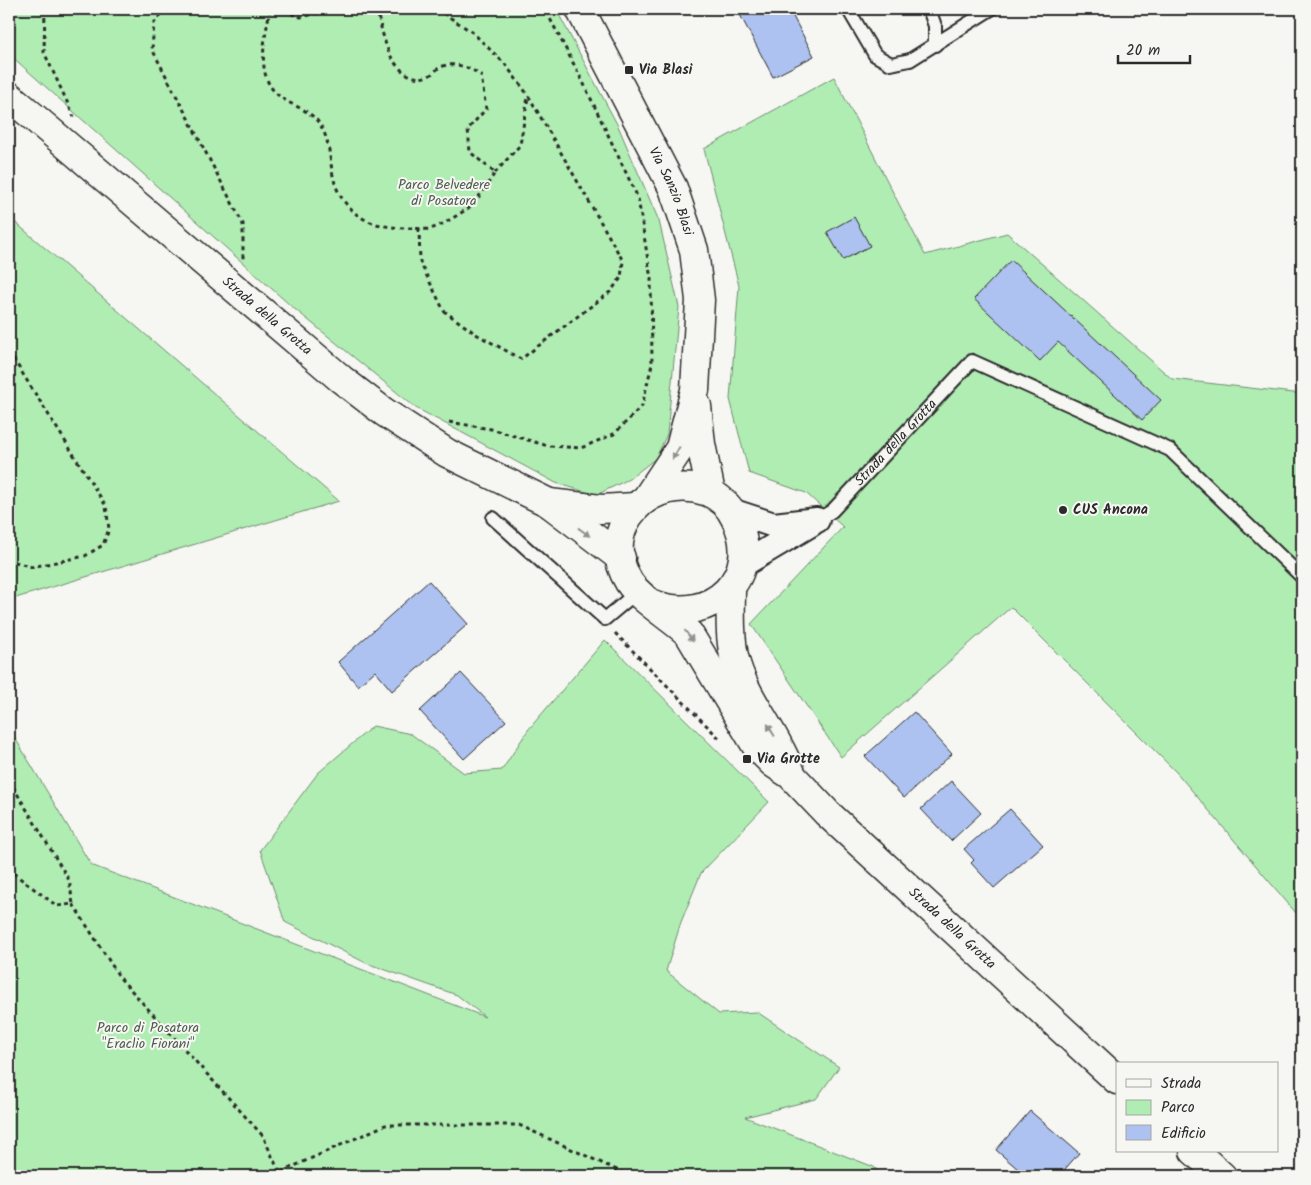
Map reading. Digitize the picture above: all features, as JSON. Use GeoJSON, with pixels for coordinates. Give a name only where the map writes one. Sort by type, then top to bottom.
{"type":"FeatureCollection","features":[{"type":"Feature","properties":{"kind":"street","name":"Via Sanzio Blasi"},"geometry":{"type":"LineString","coordinates":[[580,9],[641,123],[673,188],[694,250],[700,300],[695,390],[701,444],[711,493]]}},
{"type":"Feature","properties":{"kind":"street","name":"Strada della Grotta"},"geometry":{"type":"LineString","coordinates":[[9,96],[243,294],[341,380],[384,412],[448,453],[549,503],[577,527],[621,558]]}},
{"type":"Feature","properties":{"kind":"street","name":"Via Sanzio Blasi"},"geometry":{"type":"LineString","coordinates":[[642,502],[680,448],[695,390]]}},
{"type":"Feature","properties":{"kind":"street","name":"Strada della Grotta"},"geometry":{"type":"LineString","coordinates":[[549,503],[601,508],[642,502],[677,487],[691,487],[711,493],[732,511],[774,525],[817,520]]}},
{"type":"Feature","properties":{"kind":"street","name":"Strada della Grotta"},"geometry":{"type":"LineString","coordinates":[[642,502],[627,518],[621,536],[621,558],[629,582],[645,598],[689,634],[757,747],[773,763],[791,775],[827,813],[1116,1079]]}},
{"type":"Feature","properties":{"kind":"street","name":"Strada della Grotta"},"geometry":{"type":"LineString","coordinates":[[732,511],[744,539],[737,576],[731,631],[734,657],[745,685],[784,755],[791,775]]}},
{"type":"Feature","properties":{"kind":"street","name":"Strada della Grotta"},"geometry":{"type":"LineString","coordinates":[[645,598],[674,610],[695,610],[713,602],[737,576],[817,520]]}},
{"type":"Feature","properties":{"kind":"street"},"geometry":{"type":"LineString","coordinates":[[1195,1152],[1222,1176]]}},
{"type":"Feature","properties":{"kind":"lane"},"geometry":{"type":"LineString","coordinates":[[848,9],[875,55],[891,64],[910,60],[991,9]]}},
{"type":"Feature","properties":{"kind":"lane"},"geometry":{"type":"LineString","coordinates":[[929,9],[935,26],[935,45]]}},
{"type":"Feature","properties":{"kind":"lane","name":"Strada della Grotta"},"geometry":{"type":"LineString","coordinates":[[817,520],[832,512],[972,361],[1170,450],[1302,577]]}},
{"type":"Feature","properties":{"kind":"lane"},"geometry":{"type":"LineString","coordinates":[[493,518],[605,619],[645,598]]}},
{"type":"Feature","properties":{"kind":"path"},"geometry":{"type":"LineString","coordinates":[[45,9],[44,52],[76,120]]}},
{"type":"Feature","properties":{"kind":"path"},"geometry":{"type":"LineString","coordinates":[[166,9],[154,23],[152,49],[244,224],[243,294]]}},
{"type":"Feature","properties":{"kind":"path"},"geometry":{"type":"LineString","coordinates":[[270,9],[263,49],[267,80],[278,95],[299,106],[319,122],[330,148],[332,173],[339,194],[351,211],[371,224],[392,228],[430,229],[468,208],[520,145],[528,95]]}},
{"type":"Feature","properties":{"kind":"path"},"geometry":{"type":"LineString","coordinates":[[276,9],[301,18],[337,9]]}},
{"type":"Feature","properties":{"kind":"path"},"geometry":{"type":"LineString","coordinates":[[376,9],[393,60],[407,75],[418,78],[430,75],[442,66],[452,66],[468,67],[481,75],[486,110],[468,129],[470,152],[495,173]]}},
{"type":"Feature","properties":{"kind":"path"},"geometry":{"type":"LineString","coordinates":[[418,228],[420,262],[444,311],[476,334],[521,359],[610,292],[621,278],[623,262],[528,95],[505,64],[472,32],[437,9]]}},
{"type":"Feature","properties":{"kind":"path"},"geometry":{"type":"LineString","coordinates":[[442,421],[491,429],[548,446],[581,448],[614,434],[642,406],[652,364],[651,279],[638,198],[583,82],[545,9]]}},
{"type":"Feature","properties":{"kind":"path"},"geometry":{"type":"LineString","coordinates":[[9,352],[106,506],[109,529],[103,545],[85,556],[32,567],[9,560]]}},
{"type":"Feature","properties":{"kind":"path"},"geometry":{"type":"LineString","coordinates":[[605,619],[616,635],[722,741]]}},
{"type":"Feature","properties":{"kind":"path"},"geometry":{"type":"LineString","coordinates":[[9,780],[69,880],[73,904],[120,978],[263,1136],[281,1174],[386,1125],[519,1125],[630,1176]]}},
{"type":"Feature","properties":{"kind":"path"},"geometry":{"type":"LineString","coordinates":[[9,870],[57,906],[73,904]]}},
{"type":"Feature","properties":{"kind":"green space","name":"Parco Belvedere di Posatora"},"geometry":{"type":"Polygon","coordinates":[[[9,9],[556,9],[618,126],[659,221],[679,307],[667,434],[656,458],[629,479],[596,495],[556,483],[416,408],[291,306],[9,54],[9,9]]]}},
{"type":"Feature","properties":{"kind":"green space","name":"CUS Ancona"},"geometry":{"type":"Polygon","coordinates":[[[834,77],[925,255],[1007,233],[1172,379],[1302,394],[1302,920],[1177,773],[1011,607],[841,757],[751,624],[843,527],[806,493],[749,473],[730,399],[739,286],[704,149],[834,77]]]}},
{"type":"Feature","properties":{"kind":"green space"},"geometry":{"type":"Polygon","coordinates":[[[9,217],[339,501],[9,600],[9,217]]]}},
{"type":"Feature","properties":{"kind":"green space","name":"Parco di Posatora \"Eraclio Fiorani\""},"geometry":{"type":"Polygon","coordinates":[[[605,640],[769,802],[701,873],[681,922],[666,971],[719,1014],[757,1012],[839,1067],[816,1099],[745,1117],[874,1167],[883,1176],[9,1176],[9,717],[15,738],[91,865],[485,1017],[457,995],[366,963],[285,922],[260,850],[318,773],[373,726],[411,734],[464,773],[502,770],[528,730],[605,640]]]}},
{"type":"Feature","properties":{"kind":"building"},"geometry":{"type":"Polygon","coordinates":[[[737,9],[789,9],[814,56],[773,77],[737,9]]]}},
{"type":"Feature","properties":{"kind":"building"},"geometry":{"type":"Polygon","coordinates":[[[854,217],[870,246],[843,260],[827,232],[854,217]]]}},
{"type":"Feature","properties":{"kind":"building"},"geometry":{"type":"Polygon","coordinates":[[[1011,260],[1161,400],[1142,420],[1058,342],[1040,361],[974,299],[1011,260]]]}},
{"type":"Feature","properties":{"kind":"building"},"geometry":{"type":"Polygon","coordinates":[[[429,581],[468,624],[392,691],[375,671],[358,686],[338,662],[429,581]]]}},
{"type":"Feature","properties":{"kind":"building"},"geometry":{"type":"Polygon","coordinates":[[[461,673],[506,721],[464,759],[420,711],[461,673]]]}},
{"type":"Feature","properties":{"kind":"building"},"geometry":{"type":"Polygon","coordinates":[[[914,712],[952,754],[904,798],[865,756],[914,712]]]}},
{"type":"Feature","properties":{"kind":"building"},"geometry":{"type":"Polygon","coordinates":[[[951,781],[981,813],[951,841],[921,809],[951,781]]]}},
{"type":"Feature","properties":{"kind":"building"},"geometry":{"type":"Polygon","coordinates":[[[1010,809],[1043,845],[994,888],[971,863],[974,860],[964,849],[1010,809]]]}},
{"type":"Feature","properties":{"kind":"building"},"geometry":{"type":"Polygon","coordinates":[[[1030,1111],[1079,1153],[1059,1176],[1026,1176],[996,1150],[1030,1111]]]}},
{"type":"Feature","properties":{"kind":"place","name":"Via Blasi"},"geometry":{"type":"Point","coordinates":[629,70]}},
{"type":"Feature","properties":{"kind":"place","name":"CUS Ancona"},"geometry":{"type":"Point","coordinates":[1063,510]}},
{"type":"Feature","properties":{"kind":"place","name":"Via Grotte"},"geometry":{"type":"Point","coordinates":[747,759]}}]}
